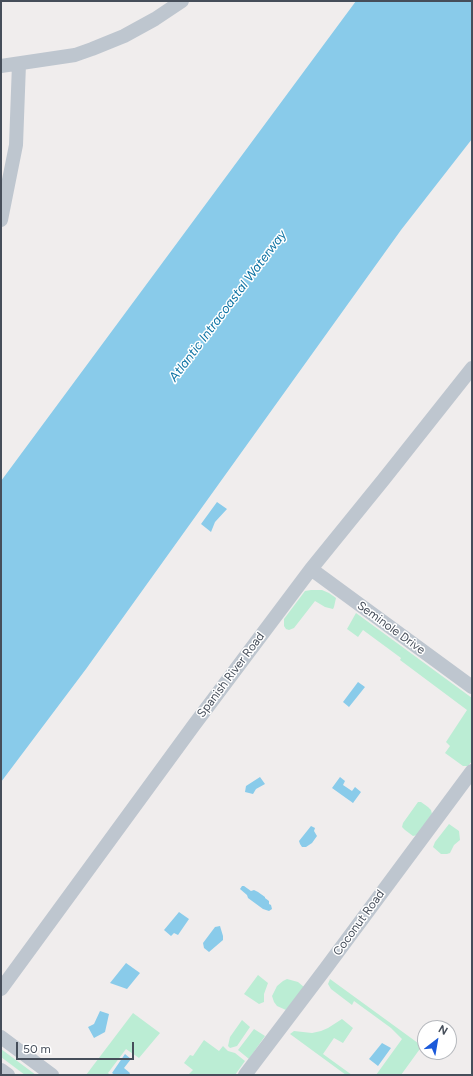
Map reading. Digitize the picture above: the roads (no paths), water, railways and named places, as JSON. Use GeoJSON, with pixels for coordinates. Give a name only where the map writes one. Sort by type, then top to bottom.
{"type":"FeatureCollection","features":[{"type":"Feature","properties":{"kind":"street"},"geometry":{"type":"LineString","coordinates":[[1,66],[75,55],[92,49],[124,36],[143,26],[182,1]]}},
{"type":"Feature","properties":{"kind":"street"},"geometry":{"type":"LineString","coordinates":[[1,220],[16,145],[19,64]]}},
{"type":"Feature","properties":{"kind":"street","name":"Spanish River Road"},"geometry":{"type":"LineString","coordinates":[[1,989],[194,725],[311,569],[472,368]]}},
{"type":"Feature","properties":{"kind":"street","name":"Seminole Drive"},"geometry":{"type":"LineString","coordinates":[[311,569],[472,687]]}},
{"type":"Feature","properties":{"kind":"street","name":"Coconut Road"},"geometry":{"type":"LineString","coordinates":[[245,1075],[472,771]]}},
{"type":"Feature","properties":{"kind":"street"},"geometry":{"type":"LineString","coordinates":[[1,1037],[52,1075]]}},
{"type":"Feature","properties":{"kind":"street"},"geometry":{"type":"LineString","coordinates":[[1,1070],[8,1075]]}},
{"type":"Feature","properties":{"kind":"water","name":"Atlantic Intracoastal Waterway"},"geometry":{"type":"Polygon","coordinates":[[[356,1],[472,1],[472,139],[401,230],[86,669],[1,782],[1,481],[356,1]]]}},
{"type":"Feature","properties":{"kind":"water"},"geometry":{"type":"Polygon","coordinates":[[[217,502],[227,509],[215,522],[211,532],[201,524],[217,502]]]}},
{"type":"Feature","properties":{"kind":"water"},"geometry":{"type":"Polygon","coordinates":[[[358,682],[365,687],[349,707],[343,702],[358,682]]]}},
{"type":"Feature","properties":{"kind":"water"},"geometry":{"type":"Polygon","coordinates":[[[260,777],[265,784],[256,789],[253,794],[245,792],[246,786],[260,777]]]}},
{"type":"Feature","properties":{"kind":"water"},"geometry":{"type":"Polygon","coordinates":[[[340,777],[345,781],[343,785],[352,791],[355,787],[361,792],[353,803],[332,788],[340,777]]]}},
{"type":"Feature","properties":{"kind":"water"},"geometry":{"type":"Polygon","coordinates":[[[311,826],[315,828],[314,831],[317,836],[312,843],[306,847],[302,847],[299,841],[311,826]]]}},
{"type":"Feature","properties":{"kind":"water"},"geometry":{"type":"Polygon","coordinates":[[[242,886],[251,891],[254,890],[265,897],[269,901],[272,909],[269,911],[263,909],[248,898],[247,895],[240,889],[242,886]]]}},
{"type":"Feature","properties":{"kind":"water"},"geometry":{"type":"Polygon","coordinates":[[[179,912],[189,919],[178,935],[174,933],[171,936],[164,930],[179,912]]]}},
{"type":"Feature","properties":{"kind":"water"},"geometry":{"type":"Polygon","coordinates":[[[220,926],[223,940],[209,952],[204,948],[203,943],[215,927],[220,926]]]}},
{"type":"Feature","properties":{"kind":"water"},"geometry":{"type":"Polygon","coordinates":[[[126,963],[140,973],[127,989],[110,983],[126,963]]]}},
{"type":"Feature","properties":{"kind":"water"},"geometry":{"type":"Polygon","coordinates":[[[100,1011],[109,1014],[105,1032],[94,1038],[88,1027],[94,1024],[100,1011]]]}},
{"type":"Feature","properties":{"kind":"water"},"geometry":{"type":"Polygon","coordinates":[[[382,1043],[391,1048],[378,1066],[369,1059],[382,1043]]]}},
{"type":"Feature","properties":{"kind":"water"},"geometry":{"type":"Polygon","coordinates":[[[125,1054],[131,1059],[124,1068],[130,1073],[129,1075],[115,1075],[112,1073],[125,1054]]]}}]}
